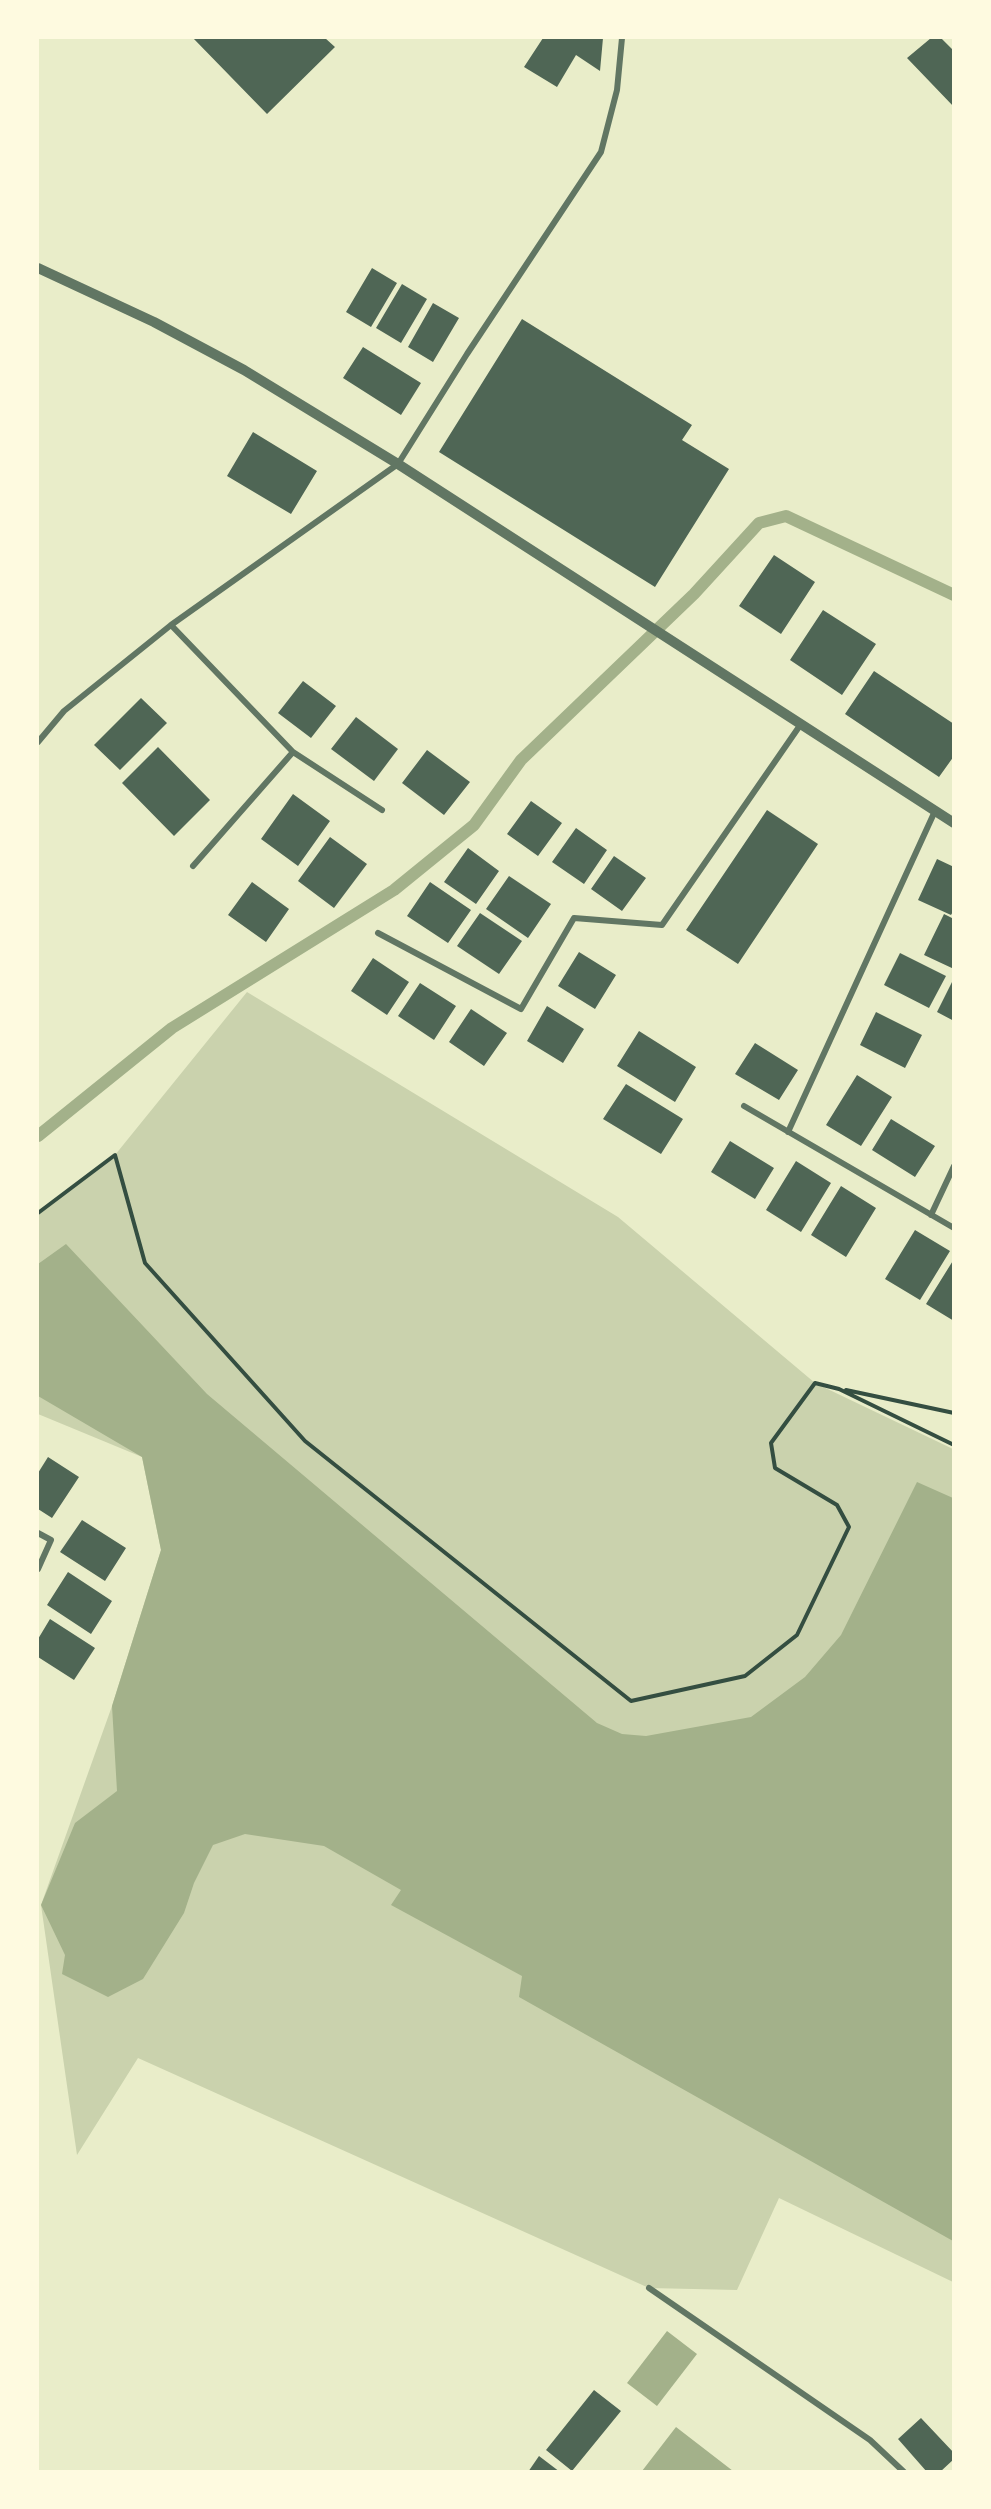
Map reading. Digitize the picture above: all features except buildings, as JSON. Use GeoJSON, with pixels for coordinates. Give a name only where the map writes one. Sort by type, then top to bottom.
{"type":"FeatureCollection","features":[{"type":"Feature","properties":{"kind":"street"},"geometry":{"type":"LineString","coordinates":[[38,742],[64,711],[171,625],[398,464],[467,354],[601,152],[617,90],[622,38]]}},
{"type":"Feature","properties":{"kind":"street"},"geometry":{"type":"LineString","coordinates":[[38,268],[154,322],[244,370],[398,464],[954,823]]}},
{"type":"Feature","properties":{"kind":"street"},"geometry":{"type":"LineString","coordinates":[[171,625],[293,752],[382,810]]}},
{"type":"Feature","properties":{"kind":"street"},"geometry":{"type":"LineString","coordinates":[[378,933],[521,1009],[573,918],[662,925],[801,724]]}},
{"type":"Feature","properties":{"kind":"street"},"geometry":{"type":"LineString","coordinates":[[193,866],[293,752]]}},
{"type":"Feature","properties":{"kind":"street"},"geometry":{"type":"LineString","coordinates":[[788,1132],[935,811]]}},
{"type":"Feature","properties":{"kind":"street"},"geometry":{"type":"LineString","coordinates":[[744,1106],[954,1228]]}},
{"type":"Feature","properties":{"kind":"street"},"geometry":{"type":"LineString","coordinates":[[931,1215],[954,1166]]}},
{"type":"Feature","properties":{"kind":"street"},"geometry":{"type":"LineString","coordinates":[[38,1533],[51,1540],[38,1569]]}},
{"type":"Feature","properties":{"kind":"street"},"geometry":{"type":"LineString","coordinates":[[649,2288],[870,2440],[904,2472]]}},
{"type":"Feature","properties":{"kind":"path"},"geometry":{"type":"LineString","coordinates":[[38,1212],[115,1155],[145,1263],[305,1441],[631,1701],[745,1676],[797,1635],[849,1527],[837,1505],[775,1468],[771,1443],[815,1383],[954,1413]]}},
{"type":"Feature","properties":{"kind":"path"},"geometry":{"type":"LineString","coordinates":[[839,1389],[954,1445]]}},
{"type":"Feature","properties":{"kind":"shaded area"},"geometry":{"type":"Polygon","coordinates":[[[247,992],[618,1217],[815,1383],[953,1449],[953,2282],[779,2198],[737,2290],[649,2288],[138,2058],[77,2155],[41,1905],[112,1706],[161,1550],[142,1457],[38,1414],[38,1213],[115,1155],[247,992]]]}},
{"type":"Feature","properties":{"kind":"shaded area"},"geometry":{"type":"Polygon","coordinates":[[[66,1244],[207,1394],[597,1723],[622,1734],[646,1736],[751,1717],[805,1677],[841,1635],[917,1482],[953,1498],[953,2241],[519,1997],[522,1976],[391,1905],[401,1890],[324,1846],[245,1834],[213,1845],[194,1883],[184,1913],[143,1979],[108,1997],[62,1974],[65,1955],[41,1905],[75,1823],[117,1791],[112,1706],[161,1550],[142,1457],[38,1396],[38,1264],[66,1244]]]}},
{"type":"Feature","properties":{"kind":"shaded area"},"geometry":{"type":"Polygon","coordinates":[[[667,2331],[697,2354],[657,2406],[627,2383],[667,2331]]]}},
{"type":"Feature","properties":{"kind":"shaded area"},"geometry":{"type":"Polygon","coordinates":[[[676,2427],[733,2471],[642,2471],[676,2427]]]}},
{"type":"Feature","properties":{"kind":"waterway"},"geometry":{"type":"LineString","coordinates":[[38,1136],[172,1028],[394,890],[474,825],[521,760],[694,594],[759,523],[786,516],[954,595]]}}]}
